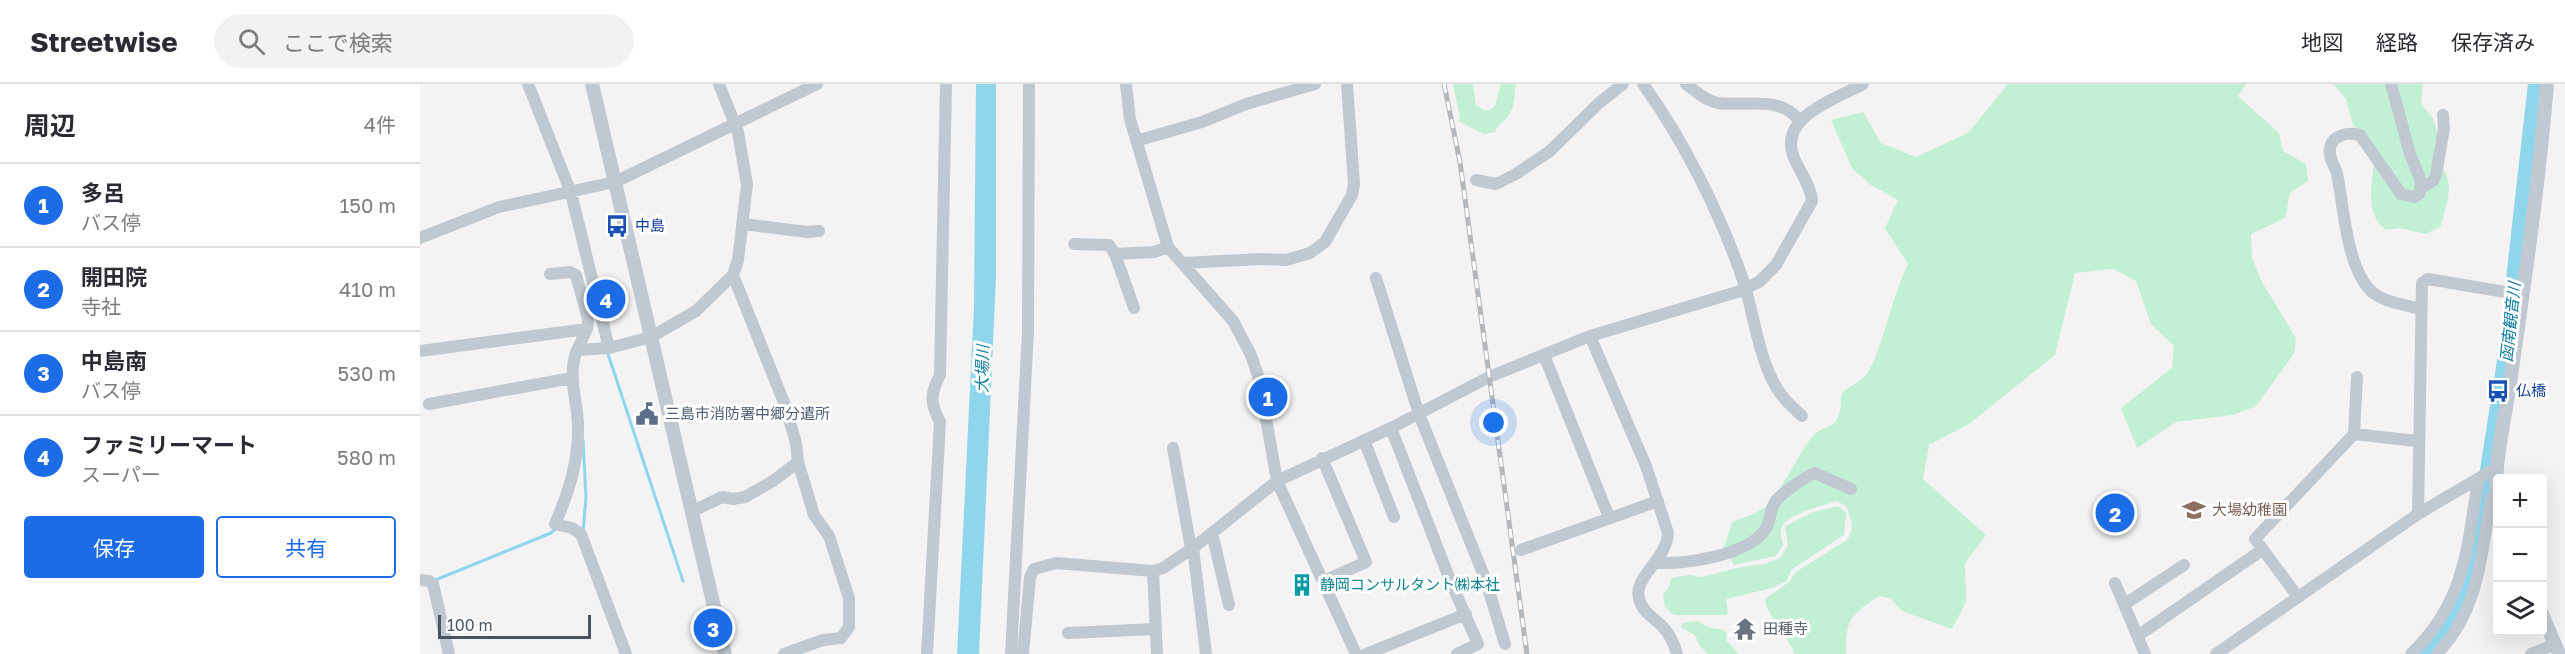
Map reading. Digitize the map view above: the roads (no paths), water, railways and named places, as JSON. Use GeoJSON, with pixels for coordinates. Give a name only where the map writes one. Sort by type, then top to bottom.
{"type":"FeatureCollection","features":[{"type":"Feature","properties":{"kind":"street"},"geometry":{"type":"LineString","coordinates":[[528,84],[571,193],[593,320],[573,359],[572,378],[578,425],[576,449],[571,486],[555,524],[572,528],[581,534],[626,654]]}},
{"type":"Feature","properties":{"kind":"street"},"geometry":{"type":"LineString","coordinates":[[592,84],[725,654]]}},
{"type":"Feature","properties":{"kind":"street"},"geometry":{"type":"LineString","coordinates":[[577,350],[609,348],[651,337],[696,311],[734,275],[738,260],[747,185],[735,124],[719,84]]}},
{"type":"Feature","properties":{"kind":"street"},"geometry":{"type":"LineString","coordinates":[[420,238],[499,207],[615,182],[735,124],[794,89],[817,84]]}},
{"type":"Feature","properties":{"kind":"street"},"geometry":{"type":"LineString","coordinates":[[927,654],[940,422],[932,406],[931,391],[940,375],[946,84]]}},
{"type":"Feature","properties":{"kind":"street"},"geometry":{"type":"LineString","coordinates":[[1011,654],[1028,331],[1029,84]]}},
{"type":"Feature","properties":{"kind":"street"},"geometry":{"type":"LineString","coordinates":[[1126,84],[1127,105],[1136,141],[1168,246],[1233,321],[1251,355],[1259,379],[1277,481],[1356,654]]}},
{"type":"Feature","properties":{"kind":"street"},"geometry":{"type":"LineString","coordinates":[[1136,141],[1202,122],[1246,104],[1315,84]]}},
{"type":"Feature","properties":{"kind":"street"},"geometry":{"type":"LineString","coordinates":[[1182,263],[1249,259],[1290,260],[1310,253],[1325,242],[1352,195],[1354,184],[1347,84]]}},
{"type":"Feature","properties":{"kind":"street"},"geometry":{"type":"LineString","coordinates":[[1476,180],[1496,184],[1516,174],[1550,151],[1599,103],[1623,84]]}},
{"type":"Feature","properties":{"kind":"street"},"geometry":{"type":"LineString","coordinates":[[1643,84],[1698,173],[1745,289],[1754,327],[1776,386],[1802,416]]}},
{"type":"Feature","properties":{"kind":"street"},"geometry":{"type":"LineString","coordinates":[[1686,84],[1716,102],[1776,105],[1789,110],[1799,120]]}},
{"type":"Feature","properties":{"kind":"street"},"geometry":{"type":"LineString","coordinates":[[1023,654],[1030,577],[1034,569],[1045,564],[1105,565],[1153,571],[1163,568],[1192,549],[1277,481],[1322,458],[1391,428],[1490,377],[1590,336],[1745,289],[1759,282],[1776,265],[1812,201],[1790,144],[1799,120],[1863,84]]}},
{"type":"Feature","properties":{"kind":"street"},"geometry":{"type":"LineString","coordinates":[[2391,84],[2410,154],[2419,176],[2420,189]]}},
{"type":"Feature","properties":{"kind":"street"},"geometry":{"type":"LineString","coordinates":[[2498,474],[2523,295],[2547,84]]}},
{"type":"Feature","properties":{"kind":"street"},"geometry":{"type":"LineString","coordinates":[[2421,309],[2377,295],[2367,287],[2349,242],[2342,216],[2337,176],[2329,150],[2332,142],[2345,134],[2360,135],[2401,194],[2414,197],[2436,176],[2444,128],[2443,115]]}},
{"type":"Feature","properties":{"kind":"street"},"geometry":{"type":"LineString","coordinates":[[743,224],[807,232],[819,231]]}},
{"type":"Feature","properties":{"kind":"street"},"geometry":{"type":"LineString","coordinates":[[1074,244],[1109,245],[1115,254],[1134,308]]}},
{"type":"Feature","properties":{"kind":"street"},"geometry":{"type":"LineString","coordinates":[[1115,254],[1154,252],[1168,246]]}},
{"type":"Feature","properties":{"kind":"street"},"geometry":{"type":"LineString","coordinates":[[550,274],[570,272],[576,275],[593,320],[609,348]]}},
{"type":"Feature","properties":{"kind":"street"},"geometry":{"type":"LineString","coordinates":[[734,275],[785,405],[796,443],[798,462],[814,515],[829,536],[849,598],[850,620],[848,631],[842,638],[823,640],[793,653]]}},
{"type":"Feature","properties":{"kind":"street"},"geometry":{"type":"LineString","coordinates":[[1376,278],[1419,414],[1485,581],[1505,644]]}},
{"type":"Feature","properties":{"kind":"street"},"geometry":{"type":"LineString","coordinates":[[2418,514],[2417,441],[2422,283],[2428,279],[2523,295]]}},
{"type":"Feature","properties":{"kind":"street"},"geometry":{"type":"LineString","coordinates":[[420,351],[593,320]]}},
{"type":"Feature","properties":{"kind":"street"},"geometry":{"type":"LineString","coordinates":[[1590,336],[1646,466],[1668,533],[1668,544],[1656,563],[1640,581],[1638,592],[1640,602],[1647,613],[1673,640],[1677,654]]}},
{"type":"Feature","properties":{"kind":"street"},"geometry":{"type":"LineString","coordinates":[[1544,355],[1609,517]]}},
{"type":"Feature","properties":{"kind":"street"},"geometry":{"type":"LineString","coordinates":[[2298,597],[2255,539],[2354,434],[2357,377]]}},
{"type":"Feature","properties":{"kind":"street"},"geometry":{"type":"LineString","coordinates":[[429,404],[572,378]]}},
{"type":"Feature","properties":{"kind":"street"},"geometry":{"type":"LineString","coordinates":[[1391,428],[1478,644],[1457,654]]}},
{"type":"Feature","properties":{"kind":"street"},"geometry":{"type":"LineString","coordinates":[[2354,434],[2417,441]]}},
{"type":"Feature","properties":{"kind":"street"},"geometry":{"type":"LineString","coordinates":[[1364,440],[1394,517]]}},
{"type":"Feature","properties":{"kind":"street"},"geometry":{"type":"LineString","coordinates":[[1173,448],[1192,549],[1206,654]]}},
{"type":"Feature","properties":{"kind":"street"},"geometry":{"type":"LineString","coordinates":[[1322,458],[1366,562],[1324,581]]}},
{"type":"Feature","properties":{"kind":"street"},"geometry":{"type":"LineString","coordinates":[[693,511],[722,497],[733,499],[745,497],[773,481],[798,462]]}},
{"type":"Feature","properties":{"kind":"street"},"geometry":{"type":"LineString","coordinates":[[2216,654],[2418,514],[2498,467]]}},
{"type":"Feature","properties":{"kind":"street"},"geometry":{"type":"LineString","coordinates":[[1656,563],[1699,560],[1755,541],[1768,528],[1774,502],[1806,477],[1815,473],[1851,489]]}},
{"type":"Feature","properties":{"kind":"street"},"geometry":{"type":"LineString","coordinates":[[2411,654],[2444,615],[2456,591],[2464,568],[2478,480]]}},
{"type":"Feature","properties":{"kind":"street"},"geometry":{"type":"LineString","coordinates":[[2437,654],[2451,636],[2471,600],[2478,581],[2491,498],[2493,500]]}},
{"type":"Feature","properties":{"kind":"street"},"geometry":{"type":"LineString","coordinates":[[1521,550],[1658,501]]}},
{"type":"Feature","properties":{"kind":"street"},"geometry":{"type":"LineString","coordinates":[[1212,533],[1229,605]]}},
{"type":"Feature","properties":{"kind":"street"},"geometry":{"type":"LineString","coordinates":[[2139,635],[2262,550]]}},
{"type":"Feature","properties":{"kind":"street"},"geometry":{"type":"LineString","coordinates":[[2125,604],[2184,565]]}},
{"type":"Feature","properties":{"kind":"street"},"geometry":{"type":"LineString","coordinates":[[1153,571],[1157,654]]}},
{"type":"Feature","properties":{"kind":"street"},"geometry":{"type":"LineString","coordinates":[[420,580],[433,584],[449,654]]}},
{"type":"Feature","properties":{"kind":"street"},"geometry":{"type":"LineString","coordinates":[[2115,583],[2139,635],[2145,654]]}},
{"type":"Feature","properties":{"kind":"street"},"geometry":{"type":"LineString","coordinates":[[1366,654],[1466,614]]}},
{"type":"Feature","properties":{"kind":"street"},"geometry":{"type":"LineString","coordinates":[[1012,619],[1025,620]]}},
{"type":"Feature","properties":{"kind":"street"},"geometry":{"type":"LineString","coordinates":[[2531,654],[2557,649],[2547,626]]}},
{"type":"Feature","properties":{"kind":"street"},"geometry":{"type":"LineString","coordinates":[[1068,633],[1155,629]]}},
{"type":"Feature","properties":{"kind":"water","name":"大場川"},"geometry":{"type":"Polygon","coordinates":[[[976,84],[996,84],[996,276],[979,654],[957,654],[974,307],[976,84]]]}},
{"type":"Feature","properties":{"kind":"waterway","name":"函南観音川"},"geometry":{"type":"LineString","coordinates":[[2426,654],[2445,630],[2459,604],[2474,566],[2505,368],[2537,84]]}},
{"type":"Feature","properties":{"kind":"waterway"},"geometry":{"type":"LineString","coordinates":[[608,354],[683,581]]}},
{"type":"Feature","properties":{"kind":"waterway"},"geometry":{"type":"LineString","coordinates":[[583,440],[586,497],[583,532]]}},
{"type":"Feature","properties":{"kind":"waterway"},"geometry":{"type":"LineString","coordinates":[[433,581],[551,533],[556,528]]}},
{"type":"Feature","properties":{"kind":"railway"},"geometry":{"type":"LineString","coordinates":[[1444,84],[1460,162],[1527,654]]}},
{"type":"Feature","properties":{"kind":"place","name":"中島"},"geometry":{"type":"Point","coordinates":[617,226]}},
{"type":"Feature","properties":{"kind":"place","name":"ファミリーマート"},"geometry":{"type":"Point","coordinates":[606,299]}},
{"type":"Feature","properties":{"kind":"place","name":"仏橋"},"geometry":{"type":"Point","coordinates":[2498,391]}},
{"type":"Feature","properties":{"kind":"place","name":"多呂"},"geometry":{"type":"Point","coordinates":[1268,397]}},
{"type":"Feature","properties":{"kind":"place","name":"三島市消防署中郷分遣所"},"geometry":{"type":"Point","coordinates":[647,414]}},
{"type":"Feature","properties":{"kind":"place","name":"大場幼稚園"},"geometry":{"type":"Point","coordinates":[2194,510]}},
{"type":"Feature","properties":{"kind":"place","name":"開田院"},"geometry":{"type":"Point","coordinates":[2115,513]}},
{"type":"Feature","properties":{"kind":"place","name":"静岡コンサルタント㈱本社"},"geometry":{"type":"Point","coordinates":[1302,585]}},
{"type":"Feature","properties":{"kind":"place","name":"中島南"},"geometry":{"type":"Point","coordinates":[713,628]}},
{"type":"Feature","properties":{"kind":"place","name":"田種寺"},"geometry":{"type":"Point","coordinates":[1745,629]}}]}
